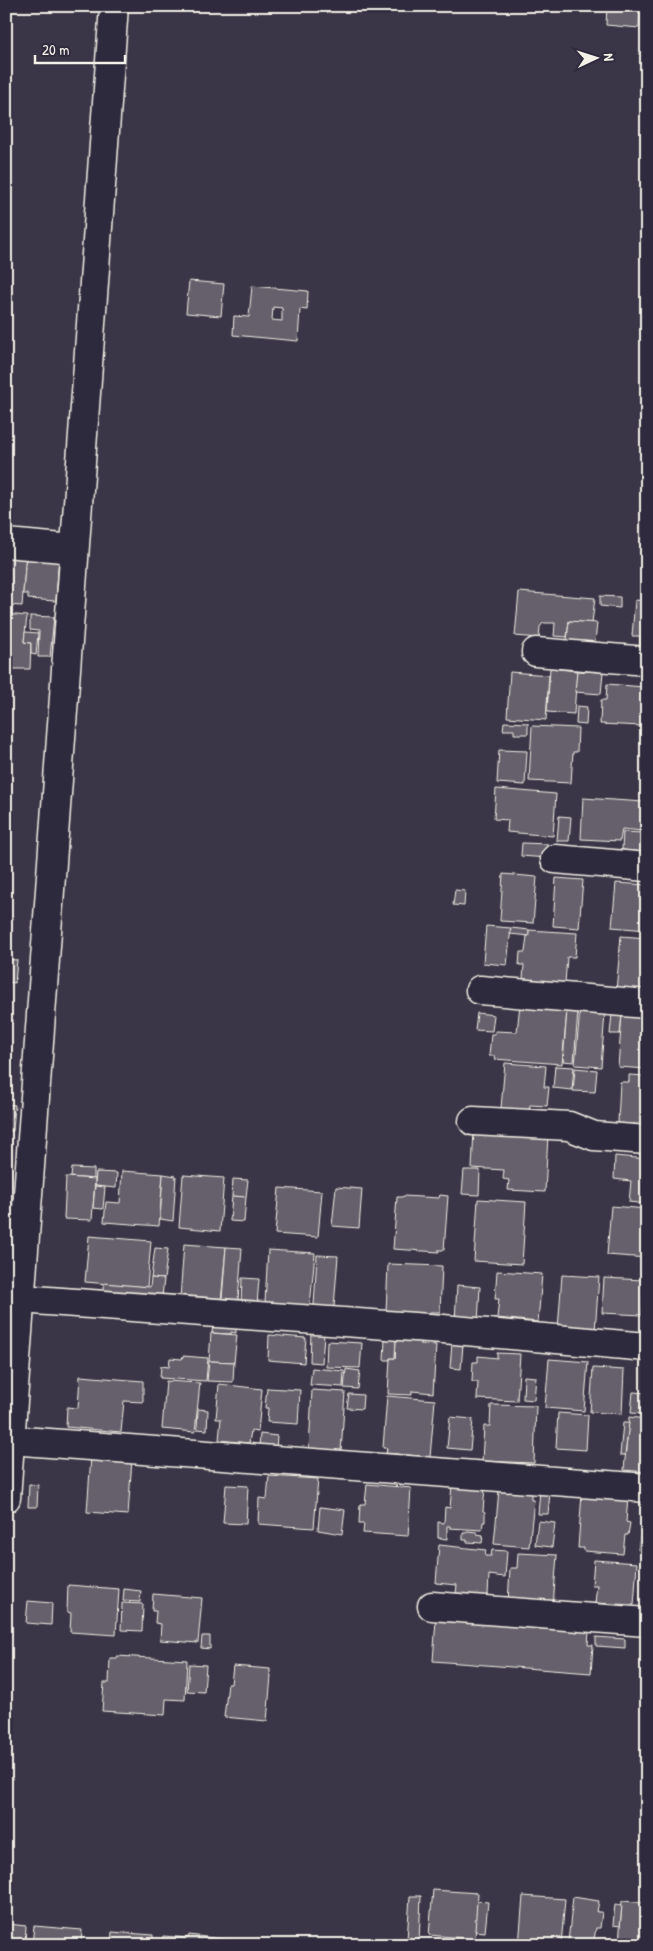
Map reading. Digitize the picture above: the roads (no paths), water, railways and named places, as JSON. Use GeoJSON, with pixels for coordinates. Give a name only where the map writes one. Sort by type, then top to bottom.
{"type":"FeatureCollection","features":[{"type":"Feature","properties":{"kind":"street"},"geometry":{"type":"LineString","coordinates":[[6,1498],[114,6]]}},
{"type":"Feature","properties":{"kind":"street"},"geometry":{"type":"LineString","coordinates":[[6,543],[74,548]]}},
{"type":"Feature","properties":{"kind":"street"},"geometry":{"type":"LineString","coordinates":[[536,652],[647,661]]}},
{"type":"Feature","properties":{"kind":"street"},"geometry":{"type":"LineString","coordinates":[[554,859],[647,867]]}},
{"type":"Feature","properties":{"kind":"street"},"geometry":{"type":"LineString","coordinates":[[480,990],[647,1004]]}},
{"type":"Feature","properties":{"kind":"street"},"geometry":{"type":"LineString","coordinates":[[472,1121],[569,1126],[594,1136],[647,1140]]}},
{"type":"Feature","properties":{"kind":"street"},"geometry":{"type":"LineString","coordinates":[[20,1299],[443,1329],[647,1347]]}},
{"type":"Feature","properties":{"kind":"street"},"geometry":{"type":"LineString","coordinates":[[10,1440],[647,1488]]}},
{"type":"Feature","properties":{"kind":"street"},"geometry":{"type":"LineString","coordinates":[[432,1606],[647,1622]]}}]}
